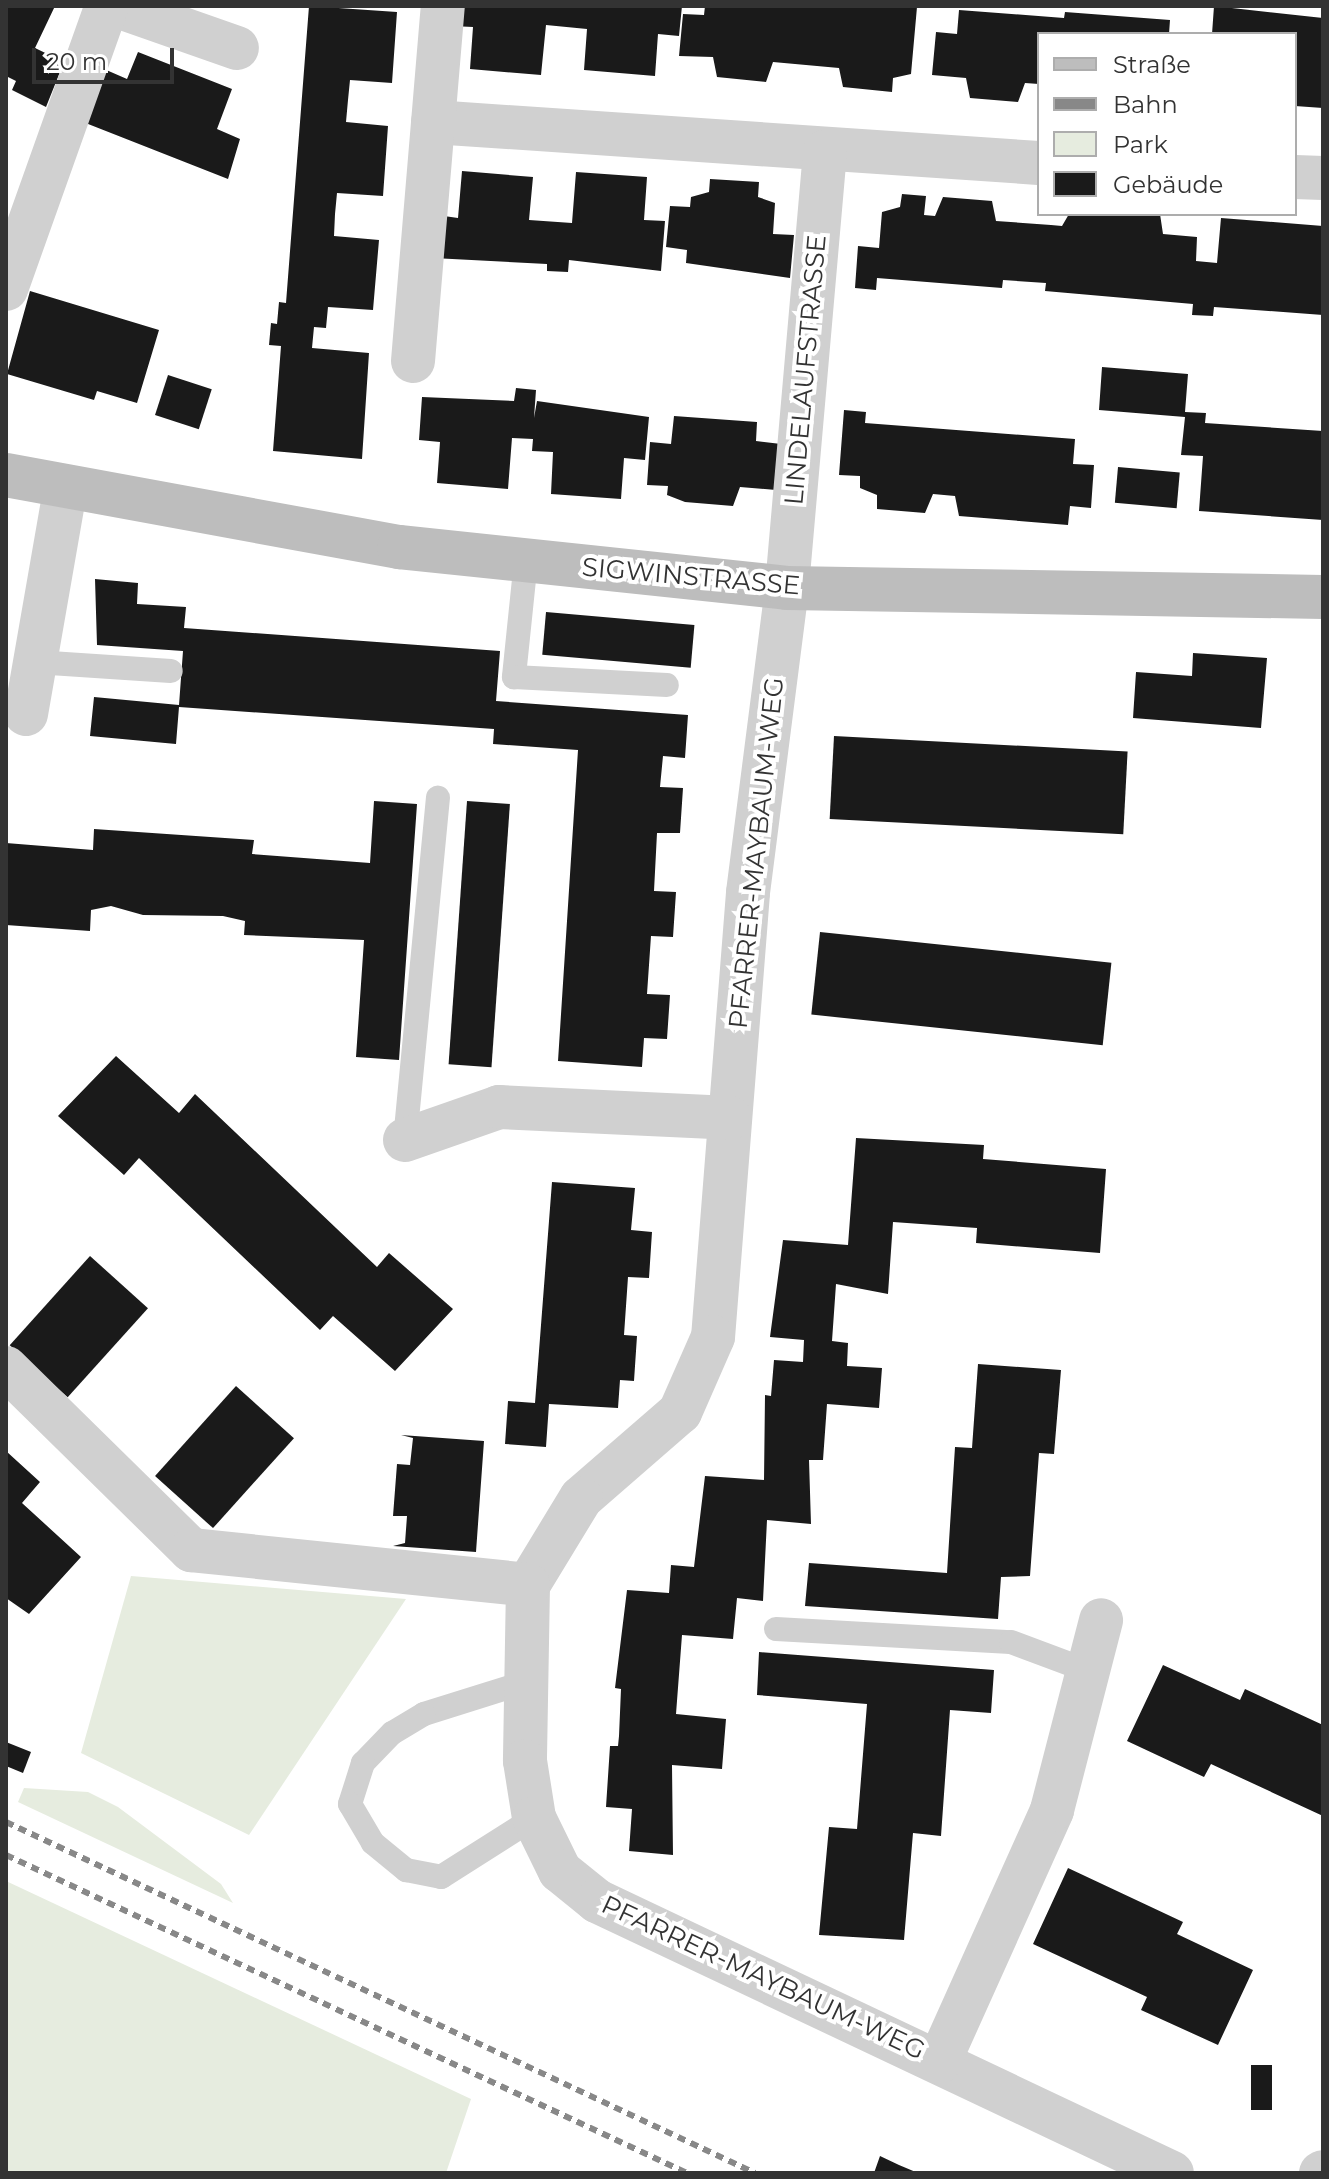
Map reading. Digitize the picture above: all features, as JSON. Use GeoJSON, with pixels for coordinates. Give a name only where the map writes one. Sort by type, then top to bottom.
{"type":"FeatureCollection","features":[{"type":"Feature","properties":{"kind":"street"},"geometry":{"type":"LineString","coordinates":[[6,289],[107,6]]}},
{"type":"Feature","properties":{"kind":"street"},"geometry":{"type":"LineString","coordinates":[[117,6],[237,48]]}},
{"type":"Feature","properties":{"kind":"street"},"geometry":{"type":"LineString","coordinates":[[413,361],[443,6]]}},
{"type":"Feature","properties":{"kind":"street"},"geometry":{"type":"LineString","coordinates":[[433,122],[825,152],[1037,163]]}},
{"type":"Feature","properties":{"kind":"street","name":"LINDELAUFSTRASSE"},"geometry":{"type":"LineString","coordinates":[[787,588],[825,152]]}},
{"type":"Feature","properties":{"kind":"street"},"geometry":{"type":"LineString","coordinates":[[1297,177],[1323,178]]}},
{"type":"Feature","properties":{"kind":"street","name":"SIGWINSTRASSE"},"geometry":{"type":"LineString","coordinates":[[6,475],[65,490],[238,523],[526,560],[787,588],[1323,597]]}},
{"type":"Feature","properties":{"kind":"street"},"geometry":{"type":"LineString","coordinates":[[26,714],[65,490]]}},
{"type":"Feature","properties":{"kind":"street","name":"PFARRER-MAYBAUM-WEG"},"geometry":{"type":"LineString","coordinates":[[787,588],[748,893],[713,1337],[680,1412],[581,1498],[528,1585],[526,1682],[534,1818],[560,1871],[597,1901],[1172,2173]]}},
{"type":"Feature","properties":{"kind":"street"},"geometry":{"type":"LineString","coordinates":[[405,1140],[499,1107],[730,1118]]}},
{"type":"Feature","properties":{"kind":"street"},"geometry":{"type":"LineString","coordinates":[[6,1368],[191,1550],[528,1585]]}},
{"type":"Feature","properties":{"kind":"street","name":"PFARRER-MAYBAUM-WEG"},"geometry":{"type":"LineString","coordinates":[[939,2062],[1052,1810],[1101,1620]]}},
{"type":"Feature","properties":{"kind":"lane"},"geometry":{"type":"LineString","coordinates":[[526,560],[514,677],[667,685]]}},
{"type":"Feature","properties":{"kind":"lane"},"geometry":{"type":"LineString","coordinates":[[35,662],[171,671]]}},
{"type":"Feature","properties":{"kind":"lane"},"geometry":{"type":"LineString","coordinates":[[405,1140],[438,798]]}},
{"type":"Feature","properties":{"kind":"lane"},"geometry":{"type":"LineString","coordinates":[[776,1629],[1011,1642],[1086,1670]]}},
{"type":"Feature","properties":{"kind":"lane"},"geometry":{"type":"LineString","coordinates":[[526,1682],[424,1714],[392,1733],[363,1763],[350,1804],[373,1843],[406,1870],[441,1877],[534,1818]]}},
{"type":"Feature","properties":{"kind":"green space"},"geometry":{"type":"Polygon","coordinates":[[[131,1576],[406,1599],[249,1835],[81,1753],[131,1576]]]}},
{"type":"Feature","properties":{"kind":"green space"},"geometry":{"type":"Polygon","coordinates":[[[24,1788],[88,1792],[118,1807],[221,1884],[233,1903],[18,1802],[24,1788]]]}},
{"type":"Feature","properties":{"kind":"green space"},"geometry":{"type":"Polygon","coordinates":[[[6,1881],[471,2099],[446,2173],[6,2173],[6,1881]]]}},
{"type":"Feature","properties":{"kind":"building"},"geometry":{"type":"Polygon","coordinates":[[[6,6],[55,6],[35,48],[64,62],[46,107],[12,90],[16,81],[6,76],[6,6]]]}},
{"type":"Feature","properties":{"kind":"building"},"geometry":{"type":"Polygon","coordinates":[[[309,6],[397,12],[392,83],[350,80],[346,122],[388,126],[383,196],[337,193],[335,214],[334,236],[379,240],[373,310],[328,307],[326,328],[314,327],[312,348],[369,353],[362,459],[273,451],[281,346],[269,345],[271,323],[277,324],[279,302],[286,303],[309,6]]]}},
{"type":"Feature","properties":{"kind":"building"},"geometry":{"type":"Polygon","coordinates":[[[454,6],[682,6],[679,36],[658,34],[655,76],[584,70],[587,29],[546,25],[541,75],[470,69],[473,27],[452,26],[454,6]]]}},
{"type":"Feature","properties":{"kind":"building"},"geometry":{"type":"Polygon","coordinates":[[[705,6],[917,7],[911,74],[893,78],[892,92],[843,87],[839,68],[773,62],[766,82],[717,77],[713,57],[679,56],[683,14],[704,15],[705,6]]]}},
{"type":"Feature","properties":{"kind":"building"},"geometry":{"type":"Polygon","coordinates":[[[1214,6],[1323,18],[1323,108],[1297,106],[1297,32],[1212,32],[1214,6]]]}},
{"type":"Feature","properties":{"kind":"building"},"geometry":{"type":"Polygon","coordinates":[[[959,10],[1064,18],[1065,12],[1170,20],[1169,32],[1037,32],[1037,84],[1025,83],[1018,102],[970,98],[966,78],[932,75],[936,32],[957,34],[959,10]]]}},
{"type":"Feature","properties":{"kind":"building"},"geometry":{"type":"Polygon","coordinates":[[[138,52],[232,89],[217,129],[240,139],[228,179],[83,122],[104,69],[127,79],[138,52]]]}},
{"type":"Feature","properties":{"kind":"building"},"geometry":{"type":"Polygon","coordinates":[[[462,171],[533,177],[529,220],[572,223],[576,172],[647,177],[644,220],[665,221],[661,271],[569,260],[568,272],[547,271],[547,264],[433,258],[437,215],[458,218],[462,171]]]}},
{"type":"Feature","properties":{"kind":"building"},"geometry":{"type":"Polygon","coordinates":[[[710,179],[759,182],[758,197],[775,203],[773,234],[794,235],[790,278],[686,263],[687,250],[666,247],[670,206],[690,207],[691,197],[709,192],[710,179]]]}},
{"type":"Feature","properties":{"kind":"building"},"geometry":{"type":"Polygon","coordinates":[[[902,194],[926,196],[924,215],[935,216],[943,197],[992,201],[996,221],[1062,226],[1068,216],[1160,216],[1163,234],[1197,237],[1196,261],[1217,263],[1221,218],[1323,226],[1323,315],[1214,307],[1213,316],[1192,315],[1193,304],[1045,291],[1046,283],[1003,280],[1002,288],[877,278],[876,290],[855,288],[858,246],[879,248],[882,212],[900,207],[902,194]]]}},
{"type":"Feature","properties":{"kind":"building"},"geometry":{"type":"Polygon","coordinates":[[[30,291],[159,330],[137,403],[97,391],[94,400],[7,374],[30,291]]]}},
{"type":"Feature","properties":{"kind":"building"},"geometry":{"type":"Polygon","coordinates":[[[1102,367],[1188,374],[1185,412],[1206,413],[1205,423],[1323,431],[1323,520],[1199,511],[1203,456],[1181,455],[1185,417],[1099,410],[1102,367]]]}},
{"type":"Feature","properties":{"kind":"building"},"geometry":{"type":"Polygon","coordinates":[[[168,375],[212,389],[199,429],[155,415],[168,375]]]}},
{"type":"Feature","properties":{"kind":"building"},"geometry":{"type":"Polygon","coordinates":[[[516,388],[536,390],[534,418],[537,401],[649,417],[645,460],[624,458],[621,499],[551,494],[553,452],[532,451],[533,439],[512,438],[508,489],[437,483],[440,442],[419,440],[422,397],[514,401],[516,388]]]}},
{"type":"Feature","properties":{"kind":"building"},"geometry":{"type":"Polygon","coordinates":[[[844,410],[866,412],[865,423],[1075,439],[1073,464],[1094,465],[1091,508],[1070,506],[1068,525],[959,516],[955,496],[933,494],[925,513],[877,509],[877,495],[860,488],[860,476],[839,475],[844,410]]]}},
{"type":"Feature","properties":{"kind":"building"},"geometry":{"type":"Polygon","coordinates":[[[674,416],[757,422],[756,441],[781,444],[776,490],[740,487],[733,506],[685,502],[667,495],[668,486],[647,485],[650,442],[671,444],[674,416]]]}},
{"type":"Feature","properties":{"kind":"building"},"geometry":{"type":"Polygon","coordinates":[[[1118,467],[1180,472],[1177,508],[1115,503],[1118,467]]]}},
{"type":"Feature","properties":{"kind":"building"},"geometry":{"type":"Polygon","coordinates":[[[95,579],[138,583],[137,604],[186,607],[184,628],[500,651],[496,701],[688,715],[685,758],[663,756],[660,787],[683,788],[680,833],[657,833],[654,891],[676,892],[673,937],[651,936],[647,994],[670,995],[667,1039],[644,1038],[642,1067],[558,1061],[578,750],[493,744],[494,729],[179,707],[176,744],[90,736],[94,697],[179,705],[183,651],[97,645],[95,579]]]}},
{"type":"Feature","properties":{"kind":"building"},"geometry":{"type":"Polygon","coordinates":[[[546,612],[694,625],[691,668],[542,655],[546,612]]]}},
{"type":"Feature","properties":{"kind":"building"},"geometry":{"type":"Polygon","coordinates":[[[1193,653],[1267,658],[1261,728],[1133,718],[1136,672],[1192,676],[1193,653]]]}},
{"type":"Feature","properties":{"kind":"building"},"geometry":{"type":"Polygon","coordinates":[[[834,736],[1128,751],[1123,834],[830,819],[834,736]]]}},
{"type":"Feature","properties":{"kind":"building"},"geometry":{"type":"Polygon","coordinates":[[[374,801],[417,804],[399,1060],[356,1057],[364,940],[244,935],[245,921],[223,916],[143,915],[111,906],[91,910],[90,931],[6,925],[6,843],[93,850],[94,829],[254,840],[252,854],[370,863],[374,801]]]}},
{"type":"Feature","properties":{"kind":"building"},"geometry":{"type":"Polygon","coordinates":[[[467,801],[510,804],[491,1067],[449,1064],[467,801]]]}},
{"type":"Feature","properties":{"kind":"building"},"geometry":{"type":"Polygon","coordinates":[[[820,932],[1111,963],[1103,1045],[811,1015],[820,932]]]}},
{"type":"Feature","properties":{"kind":"building"},"geometry":{"type":"Polygon","coordinates":[[[116,1056],[179,1113],[195,1094],[377,1267],[389,1253],[453,1309],[395,1371],[333,1316],[320,1330],[139,1158],[124,1175],[58,1116],[116,1056]]]}},
{"type":"Feature","properties":{"kind":"building"},"geometry":{"type":"Polygon","coordinates":[[[856,1138],[984,1145],[983,1159],[1106,1169],[1100,1253],[976,1243],[977,1228],[893,1222],[888,1294],[836,1284],[832,1341],[848,1343],[847,1366],[882,1368],[879,1408],[827,1404],[823,1460],[809,1460],[811,1524],[767,1520],[763,1601],[737,1598],[733,1639],[682,1635],[676,1714],[726,1719],[722,1769],[672,1765],[673,1855],[629,1851],[632,1809],[606,1807],[610,1746],[618,1746],[619,1736],[621,1689],[615,1688],[627,1590],[669,1593],[671,1565],[694,1567],[705,1476],[764,1480],[765,1395],[771,1396],[774,1360],[803,1362],[804,1340],[770,1337],[783,1240],[848,1245],[856,1138]]]}},
{"type":"Feature","properties":{"kind":"building"},"geometry":{"type":"Polygon","coordinates":[[[552,1182],[635,1188],[631,1230],[652,1232],[649,1278],[628,1277],[624,1335],[637,1336],[634,1381],[620,1380],[618,1408],[549,1404],[546,1447],[505,1444],[508,1401],[535,1403],[552,1182]]]}},
{"type":"Feature","properties":{"kind":"building"},"geometry":{"type":"Polygon","coordinates":[[[90,1256],[148,1308],[68,1397],[10,1345],[90,1256]]]}},
{"type":"Feature","properties":{"kind":"building"},"geometry":{"type":"Polygon","coordinates":[[[978,1364],[1061,1370],[1054,1454],[1039,1453],[1030,1576],[1001,1577],[998,1619],[805,1606],[809,1563],[947,1573],[955,1447],[972,1448],[978,1364]]]}},
{"type":"Feature","properties":{"kind":"building"},"geometry":{"type":"Polygon","coordinates":[[[236,1386],[294,1438],[213,1528],[155,1476],[236,1386]]]}},
{"type":"Feature","properties":{"kind":"building"},"geometry":{"type":"Polygon","coordinates":[[[401,1435],[484,1441],[476,1552],[393,1546],[405,1543],[407,1516],[393,1516],[397,1464],[410,1465],[413,1438],[401,1435]]]}},
{"type":"Feature","properties":{"kind":"building"},"geometry":{"type":"Polygon","coordinates":[[[6,1451],[40,1482],[22,1503],[81,1557],[29,1614],[6,1598],[6,1451]]]}},
{"type":"Feature","properties":{"kind":"building"},"geometry":{"type":"Polygon","coordinates":[[[759,1652],[994,1670],[991,1713],[950,1710],[941,1836],[913,1833],[904,1940],[819,1935],[829,1827],[857,1829],[867,1704],[757,1695],[759,1652]]]}},
{"type":"Feature","properties":{"kind":"building"},"geometry":{"type":"Polygon","coordinates":[[[1163,1665],[1240,1700],[1245,1689],[1323,1725],[1323,1816],[1211,1764],[1204,1777],[1127,1741],[1163,1665]]]}},
{"type":"Feature","properties":{"kind":"building"},"geometry":{"type":"Polygon","coordinates":[[[6,1742],[31,1752],[23,1773],[6,1766],[6,1742]]]}},
{"type":"Feature","properties":{"kind":"building"},"geometry":{"type":"Polygon","coordinates":[[[1068,1868],[1183,1922],[1177,1934],[1253,1970],[1218,2045],[1141,2010],[1147,1997],[1033,1944],[1068,1868]]]}},
{"type":"Feature","properties":{"kind":"building"},"geometry":{"type":"Polygon","coordinates":[[[1251,2065],[1272,2065],[1272,2110],[1251,2110],[1251,2065]]]}},
{"type":"Feature","properties":{"kind":"building"},"geometry":{"type":"Polygon","coordinates":[[[880,2156],[899,2165],[918,2173],[874,2173],[880,2156]]]}},
{"type":"Feature","properties":{"kind":"railway"},"geometry":{"type":"LineString","coordinates":[[6,1822],[755,2173]]}},
{"type":"Feature","properties":{"kind":"railway"},"geometry":{"type":"LineString","coordinates":[[6,1855],[687,2173]]}}]}
